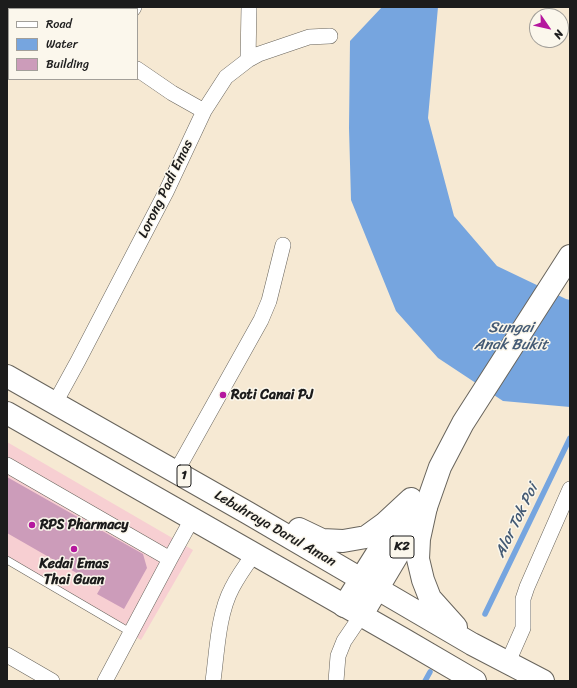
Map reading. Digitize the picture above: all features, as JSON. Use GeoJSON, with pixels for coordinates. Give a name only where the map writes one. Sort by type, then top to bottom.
{"type":"FeatureCollection","features":[{"type":"Feature","properties":{"kind":"main road","name":"K2"},"geometry":{"type":"LineString","coordinates":[[352,611],[419,503],[463,423],[570,256]]}},
{"type":"Feature","properties":{"kind":"main road","name":"Lebuhraya Darul Aman"},"geometry":{"type":"LineString","coordinates":[[7,376],[248,513],[472,644],[543,681]]}},
{"type":"Feature","properties":{"kind":"main road","name":"1"},"geometry":{"type":"LineString","coordinates":[[7,413],[352,611],[403,638],[474,681]]}},
{"type":"Feature","properties":{"kind":"main road"},"geometry":{"type":"LineString","coordinates":[[248,513],[279,521],[322,540],[343,541],[366,537],[384,524],[419,503]]}},
{"type":"Feature","properties":{"kind":"main road"},"geometry":{"type":"LineString","coordinates":[[419,503],[418,559],[423,580],[430,598],[472,644]]}},
{"type":"Feature","properties":{"kind":"street"},"geometry":{"type":"LineString","coordinates":[[248,60],[249,7]]}},
{"type":"Feature","properties":{"kind":"street","name":"Lorong Padi Emas"},"geometry":{"type":"LineString","coordinates":[[54,403],[82,354],[163,198],[204,111],[226,78],[248,60],[259,54],[309,37],[330,36]]}},
{"type":"Feature","properties":{"kind":"street"},"geometry":{"type":"LineString","coordinates":[[138,70],[172,93],[204,111]]}},
{"type":"Feature","properties":{"kind":"street"},"geometry":{"type":"LineString","coordinates":[[176,472],[261,320],[269,301],[283,245]]}},
{"type":"Feature","properties":{"kind":"street"},"geometry":{"type":"LineString","coordinates":[[7,465],[170,559]]}},
{"type":"Feature","properties":{"kind":"street"},"geometry":{"type":"LineString","coordinates":[[508,662],[523,628],[523,599],[527,587],[570,489]]}},
{"type":"Feature","properties":{"kind":"street"},"geometry":{"type":"LineString","coordinates":[[105,681],[192,519]]}},
{"type":"Feature","properties":{"kind":"street"},"geometry":{"type":"LineString","coordinates":[[214,681],[220,628],[224,609],[231,589],[254,554]]}},
{"type":"Feature","properties":{"kind":"street"},"geometry":{"type":"LineString","coordinates":[[336,681],[338,656],[344,641],[352,611]]}},
{"type":"Feature","properties":{"kind":"street"},"geometry":{"type":"LineString","coordinates":[[7,655],[43,679]]}},
{"type":"Feature","properties":{"kind":"lane"},"geometry":{"type":"LineString","coordinates":[[7,560],[130,632]]}},
{"type":"Feature","properties":{"kind":"shaded area"},"geometry":{"type":"Polygon","coordinates":[[[7,442],[193,550],[141,640],[7,562],[7,442]]]}},
{"type":"Feature","properties":{"kind":"water","name":"Sungai Anak Bukit"},"geometry":{"type":"Polygon","coordinates":[[[382,7],[438,7],[428,118],[454,216],[497,266],[570,300],[570,407],[503,401],[438,358],[396,311],[351,200],[349,128],[350,41],[382,7]]]}},
{"type":"Feature","properties":{"kind":"building"},"geometry":{"type":"Polygon","coordinates":[[[7,477],[143,554],[147,568],[124,609],[97,594],[101,587],[7,533],[7,477]]]}},
{"type":"Feature","properties":{"kind":"waterway","name":"Alor Tok Poi"},"geometry":{"type":"LineString","coordinates":[[485,614],[570,438]]}},
{"type":"Feature","properties":{"kind":"waterway","name":"Alor Tok Poi"},"geometry":{"type":"LineString","coordinates":[[425,681],[430,672]]}},
{"type":"Feature","properties":{"kind":"place","name":"Roti Canai PJ"},"geometry":{"type":"Point","coordinates":[223,395]}},
{"type":"Feature","properties":{"kind":"place","name":"RPS Pharmacy"},"geometry":{"type":"Point","coordinates":[32,525]}},
{"type":"Feature","properties":{"kind":"place","name":"Kedai Emas Thai Guan"},"geometry":{"type":"Point","coordinates":[74,549]}}]}
